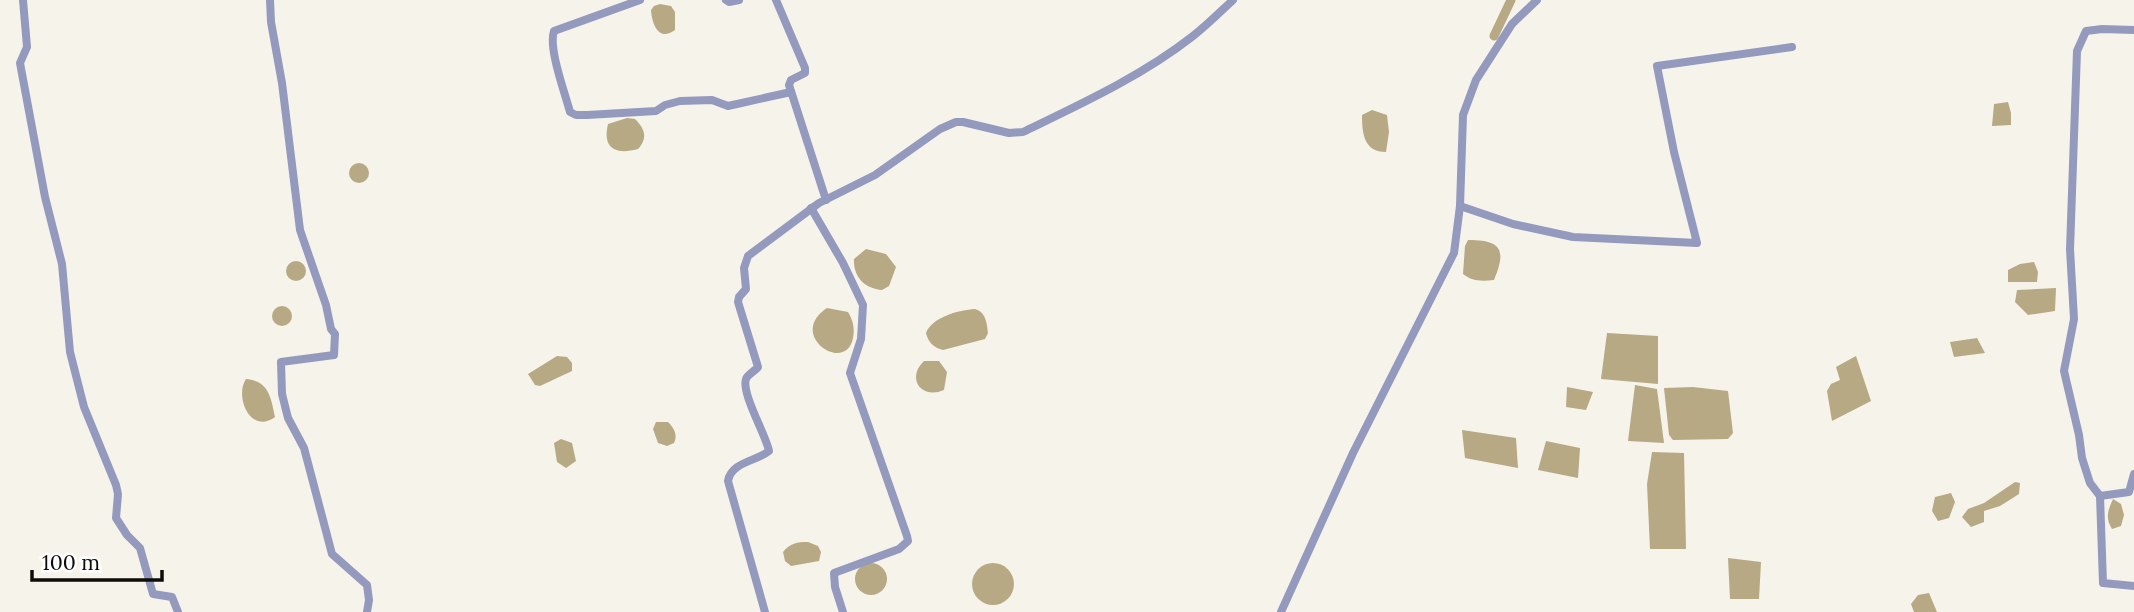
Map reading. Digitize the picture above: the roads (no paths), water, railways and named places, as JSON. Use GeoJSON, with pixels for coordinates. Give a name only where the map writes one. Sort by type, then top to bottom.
{"type":"FeatureCollection","features":[{"type":"Feature","properties":{"kind":"street"},"geometry":{"type":"LineString","coordinates":[[23,0],[27,47],[20,62],[45,197],[62,264],[70,352],[84,407],[116,485],[116,518],[140,548],[153,594],[172,597],[178,612]]}},
{"type":"Feature","properties":{"kind":"street"},"geometry":{"type":"LineString","coordinates":[[270,0],[300,230],[323,294],[331,329],[335,334],[336,348],[334,355],[281,362],[282,394],[288,418],[304,449],[332,554],[367,585],[367,612]]}},
{"type":"Feature","properties":{"kind":"street"},"geometry":{"type":"LineString","coordinates":[[640,0],[554,32],[552,36],[555,54],[570,112],[587,115],[656,111],[680,101],[712,100],[728,106],[791,92]]}},
{"type":"Feature","properties":{"kind":"street"},"geometry":{"type":"LineString","coordinates":[[726,0],[739,0]]}},
{"type":"Feature","properties":{"kind":"street"},"geometry":{"type":"LineString","coordinates":[[776,0],[806,70],[791,80],[791,92],[825,200]]}},
{"type":"Feature","properties":{"kind":"street"},"geometry":{"type":"LineString","coordinates":[[765,612],[728,481],[729,475],[736,468],[769,452],[747,394],[747,377],[758,367],[738,300],[746,289],[744,268],[748,256],[811,208],[875,175],[940,129],[956,122],[1015,134],[1054,117],[1133,76],[1163,57],[1193,36],[1233,0]]}},
{"type":"Feature","properties":{"kind":"street"},"geometry":{"type":"LineString","coordinates":[[1281,612],[1353,453],[1454,253],[1460,205],[1463,115],[1476,80],[1512,24],[1537,0]]}},
{"type":"Feature","properties":{"kind":"street"},"geometry":{"type":"LineString","coordinates":[[2134,30],[2086,31],[2080,41],[2075,65],[2070,249],[2074,319],[2064,371],[2082,458],[2090,483],[2100,496],[2103,583],[2134,586]]}},
{"type":"Feature","properties":{"kind":"street"},"geometry":{"type":"LineString","coordinates":[[1460,205],[1513,224],[1573,237],[1697,243],[1674,152],[1657,66],[1792,47]]}},
{"type":"Feature","properties":{"kind":"street"},"geometry":{"type":"LineString","coordinates":[[811,208],[863,305],[861,339],[850,373],[908,541],[899,548],[834,573],[835,587],[843,612]]}},
{"type":"Feature","properties":{"kind":"street"},"geometry":{"type":"LineString","coordinates":[[2100,496],[2129,492],[2134,474]]}},
{"type":"Feature","properties":{"kind":"waterway"},"geometry":{"type":"LineString","coordinates":[[1494,36],[1511,0]]}}]}
